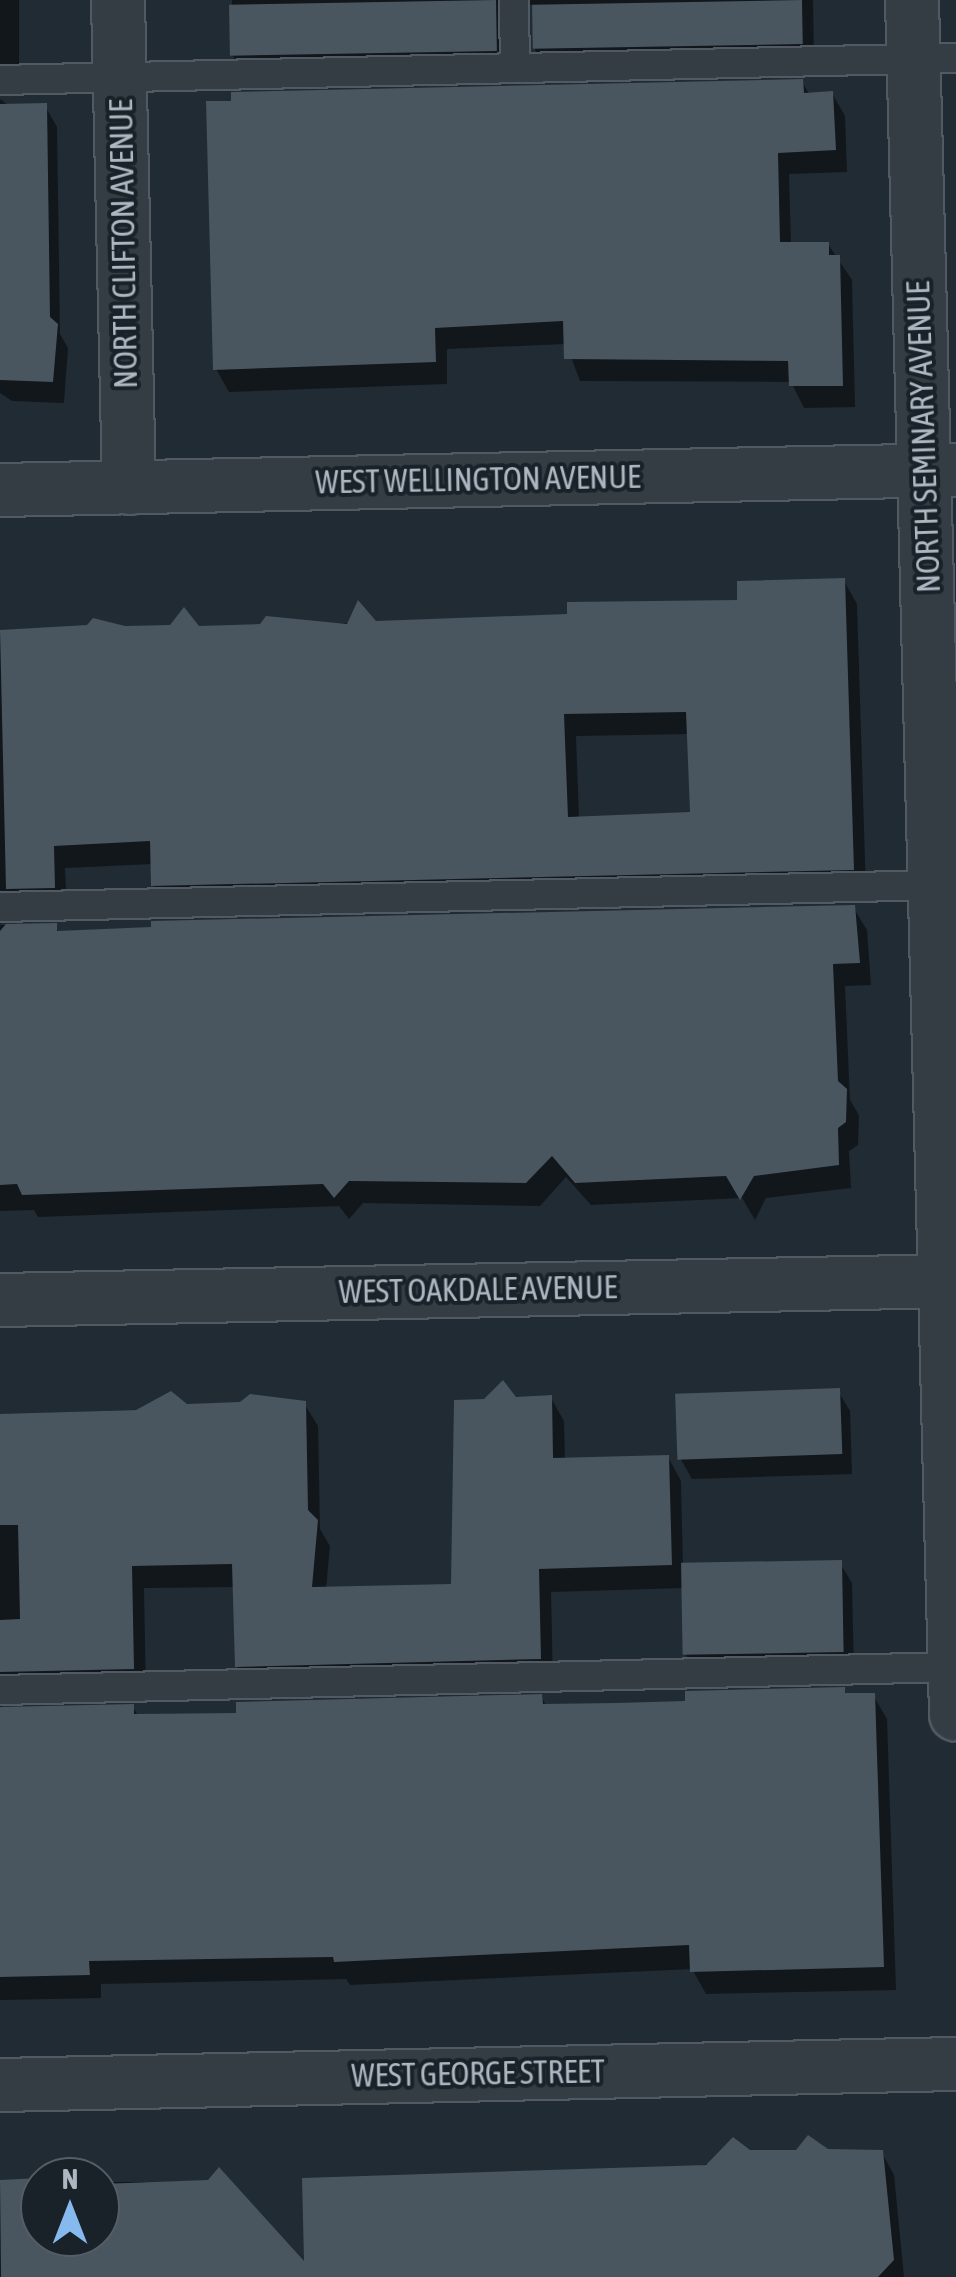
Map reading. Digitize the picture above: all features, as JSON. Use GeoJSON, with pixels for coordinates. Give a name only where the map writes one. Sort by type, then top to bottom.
{"type":"FeatureCollection","features":[{"type":"Feature","properties":{"kind":"street","name":"NORTH CLIFTON AVENUE"},"geometry":{"type":"LineString","coordinates":[[118,0],[129,488]]}},
{"type":"Feature","properties":{"kind":"street","name":"NORTH SEMINARY AVENUE"},"geometry":{"type":"LineString","coordinates":[[912,0],[935,59],[956,1714]]}},
{"type":"Feature","properties":{"kind":"street","name":"WEST WELLINGTON AVENUE"},"geometry":{"type":"LineString","coordinates":[[0,490],[940,470]]}},
{"type":"Feature","properties":{"kind":"street","name":"WEST OAKDALE AVENUE"},"geometry":{"type":"LineString","coordinates":[[0,1300],[951,1281]]}},
{"type":"Feature","properties":{"kind":"street","name":"WEST GEORGE STREET"},"geometry":{"type":"LineString","coordinates":[[0,2085],[956,2064]]}},
{"type":"Feature","properties":{"kind":"lane"},"geometry":{"type":"LineString","coordinates":[[514,0],[515,68]]}},
{"type":"Feature","properties":{"kind":"lane"},"geometry":{"type":"LineString","coordinates":[[0,80],[935,59]]}},
{"type":"Feature","properties":{"kind":"lane"},"geometry":{"type":"LineString","coordinates":[[0,906],[946,885]]}},
{"type":"Feature","properties":{"kind":"lane"},"geometry":{"type":"LineString","coordinates":[[0,1690],[955,1668]]}},
{"type":"Feature","properties":{"kind":"building"},"geometry":{"type":"Polygon","coordinates":[[[496,0],[497,51],[230,56],[229,5],[496,0]]]}},
{"type":"Feature","properties":{"kind":"building"},"geometry":{"type":"Polygon","coordinates":[[[802,0],[803,44],[533,49],[532,5],[802,0]]]}},
{"type":"Feature","properties":{"kind":"building"},"geometry":{"type":"Polygon","coordinates":[[[803,79],[804,93],[833,91],[836,150],[778,153],[780,242],[829,242],[829,255],[840,255],[843,386],[789,386],[788,361],[564,359],[563,321],[435,328],[436,362],[213,370],[206,101],[231,101],[231,92],[803,79]]]}},
{"type":"Feature","properties":{"kind":"building"},"geometry":{"type":"Polygon","coordinates":[[[47,103],[50,317],[58,324],[53,382],[0,380],[0,104],[47,103]]]}},
{"type":"Feature","properties":{"kind":"building"},"geometry":{"type":"Polygon","coordinates":[[[845,578],[854,870],[151,886],[150,841],[54,846],[55,888],[6,889],[0,630],[87,625],[93,618],[125,626],[170,625],[184,607],[199,626],[260,624],[266,616],[347,624],[358,600],[376,621],[567,614],[567,602],[737,600],[737,581],[845,578]],[[686,712],[564,714],[568,817],[690,812],[686,712]]]}},
{"type":"Feature","properties":{"kind":"building"},"geometry":{"type":"Polygon","coordinates":[[[855,905],[860,963],[833,964],[838,1081],[847,1089],[846,1122],[838,1128],[839,1165],[754,1176],[740,1200],[726,1176],[575,1183],[552,1156],[526,1183],[349,1181],[334,1198],[323,1184],[22,1195],[17,1184],[0,1185],[0,931],[6,924],[57,923],[57,931],[151,927],[151,921],[855,905]]]}},
{"type":"Feature","properties":{"kind":"building"},"geometry":{"type":"Polygon","coordinates":[[[503,1380],[516,1397],[552,1395],[553,1458],[669,1455],[672,1565],[539,1569],[541,1659],[235,1667],[232,1564],[132,1566],[134,1669],[0,1672],[0,1620],[20,1619],[18,1525],[0,1525],[0,1414],[136,1410],[171,1391],[187,1404],[240,1402],[250,1394],[306,1401],[308,1510],[318,1520],[312,1587],[451,1584],[454,1400],[484,1399],[503,1380]]]}},
{"type":"Feature","properties":{"kind":"building"},"geometry":{"type":"Polygon","coordinates":[[[840,1388],[842,1454],[677,1460],[675,1394],[840,1388]]]}},
{"type":"Feature","properties":{"kind":"building"},"geometry":{"type":"Polygon","coordinates":[[[842,1560],[844,1652],[683,1655],[681,1563],[842,1560]]]}},
{"type":"Feature","properties":{"kind":"building"},"geometry":{"type":"Polygon","coordinates":[[[845,1687],[845,1693],[875,1693],[884,1967],[690,1972],[689,1945],[334,1962],[333,1957],[89,1961],[90,1975],[0,1977],[0,1707],[134,1704],[134,1714],[236,1713],[236,1702],[542,1694],[543,1704],[616,1703],[685,1701],[685,1691],[845,1687]]]}},
{"type":"Feature","properties":{"kind":"building"},"geometry":{"type":"Polygon","coordinates":[[[808,2135],[828,2149],[883,2150],[894,2260],[878,2277],[1,2277],[0,2180],[20,2179],[20,2257],[120,2257],[120,2183],[208,2180],[219,2167],[304,2261],[302,2178],[706,2165],[733,2137],[750,2150],[796,2150],[808,2135]]]}}]}
